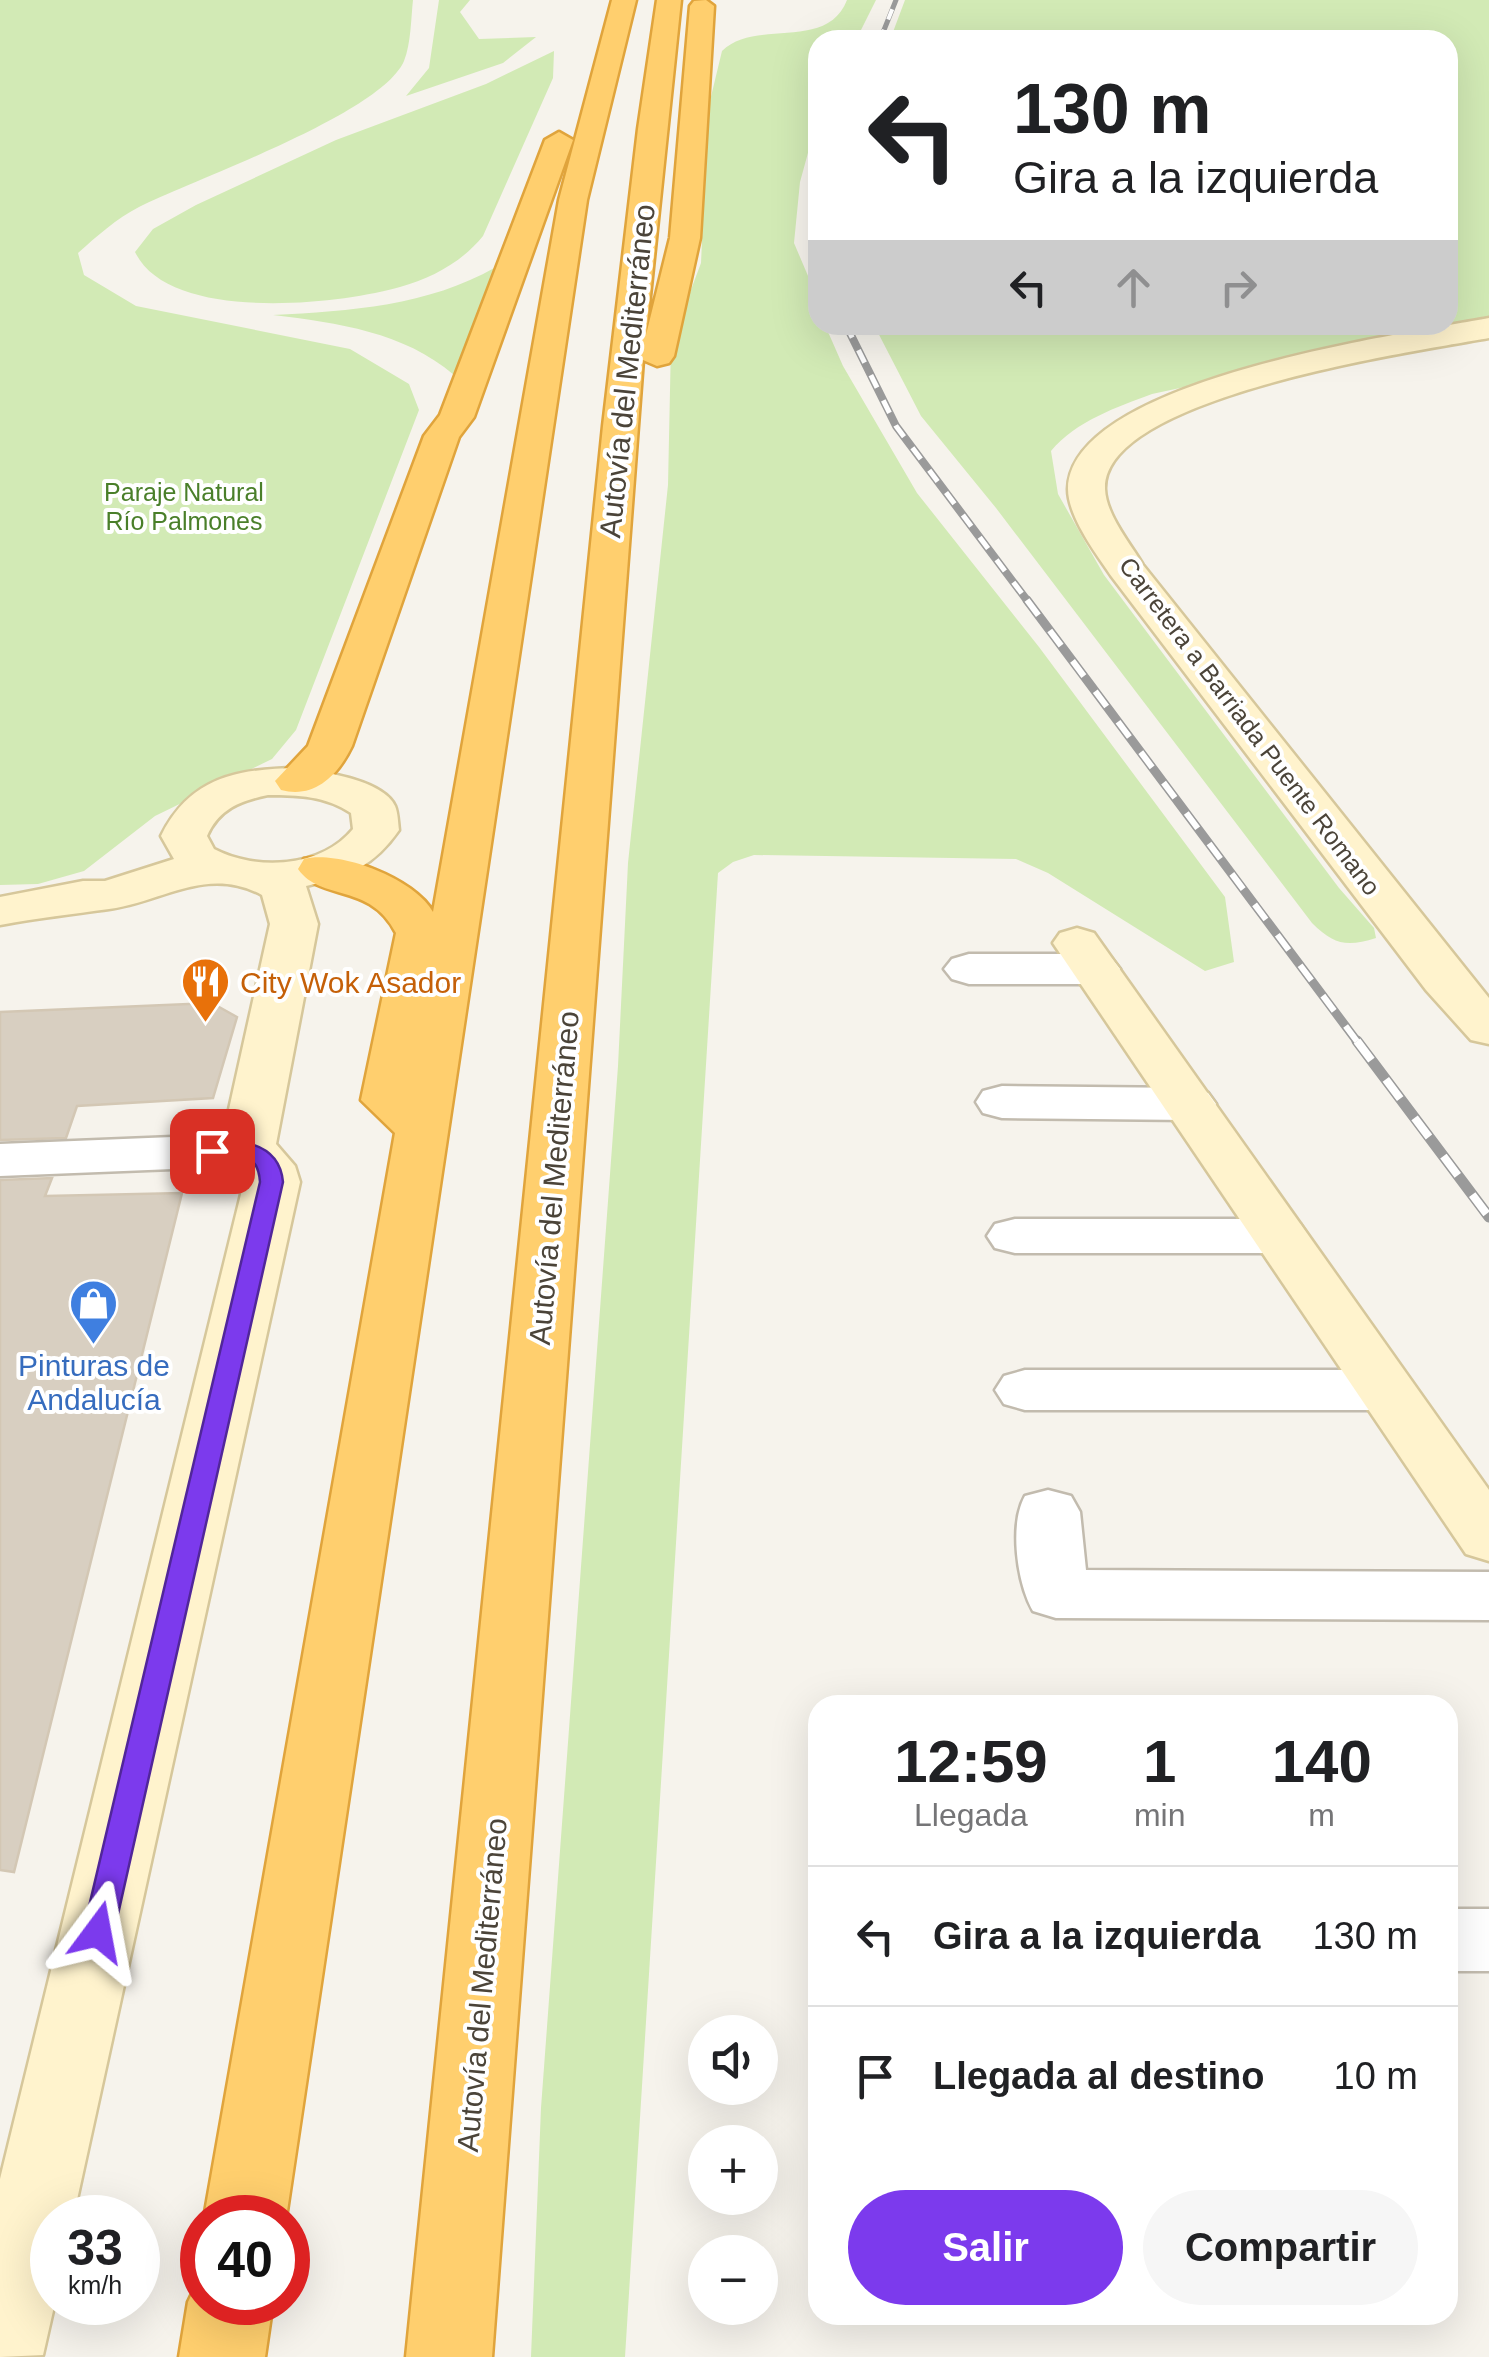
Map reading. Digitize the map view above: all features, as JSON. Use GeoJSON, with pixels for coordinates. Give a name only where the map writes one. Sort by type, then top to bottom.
{"type":"FeatureCollection","features":[{"type":"Feature","properties":{"kind":"highway"},"geometry":{"type":"LineString","coordinates":[[297,781],[323,760],[330,746],[442,436],[457,417],[608,0]]}},
{"type":"Feature","properties":{"kind":"highway"},"geometry":{"type":"LineString","coordinates":[[249,2195],[574,200],[624,0]]}},
{"type":"Feature","properties":{"kind":"highway","name":"Autovía del Mediterráneo"},"geometry":{"type":"LineString","coordinates":[[449,2357],[620,426],[651,129],[669,0]]}},
{"type":"Feature","properties":{"kind":"highway"},"geometry":{"type":"LineString","coordinates":[[620,426],[648,399],[684,238],[702,0]]}},
{"type":"Feature","properties":{"kind":"highway"},"geometry":{"type":"LineString","coordinates":[[321,869],[384,891],[406,906],[420,933],[387,1100],[424,1130]]}},
{"type":"Feature","properties":{"kind":"highway"},"geometry":{"type":"LineString","coordinates":[[222,2357],[227,2325]]}},
{"type":"Feature","properties":{"kind":"street","name":"Carretera a Barriada Puente Romano"},"geometry":{"type":"LineString","coordinates":[[1458,334],[1489,328]]}},
{"type":"Feature","properties":{"kind":"street","name":"Carretera a Barriada Puente Romano"},"geometry":{"type":"LineString","coordinates":[[1456,335],[1274,373],[1167,404],[1123,427],[1102,444],[1090,464],[1085,486],[1126,570],[1444,978],[1489,1029]]}},
{"type":"Feature","properties":{"kind":"street"},"geometry":{"type":"LineString","coordinates":[[0,911],[83,895],[109,895],[186,870],[240,874],[321,869],[358,852],[370,841],[377,818],[373,807],[349,790],[297,781],[243,788],[223,794],[157,848],[83,895]]}},
{"type":"Feature","properties":{"kind":"street"},"geometry":{"type":"LineString","coordinates":[[194,814],[184,836],[188,848],[211,866],[275,882],[284,888],[294,924],[247,1150]]}},
{"type":"Feature","properties":{"kind":"street"},"geometry":{"type":"LineString","coordinates":[[969,971],[1086,956],[1489,1538]]}},
{"type":"Feature","properties":{"kind":"street"},"geometry":{"type":"LineString","coordinates":[[1002,1104],[1189,1104]]}},
{"type":"Feature","properties":{"kind":"street"},"geometry":{"type":"LineString","coordinates":[[0,1160],[247,1150],[262,1157],[270,1168],[268,1200],[0,2355]]}},
{"type":"Feature","properties":{"kind":"street"},"geometry":{"type":"LineString","coordinates":[[1014,1238],[1280,1236]]}},
{"type":"Feature","properties":{"kind":"street"},"geometry":{"type":"LineString","coordinates":[[1025,1392],[1386,1390]]}},
{"type":"Feature","properties":{"kind":"street"},"geometry":{"type":"LineString","coordinates":[[1048,1512],[1056,1594],[1489,1596]]}},
{"type":"Feature","properties":{"kind":"street"},"geometry":{"type":"LineString","coordinates":[[1458,1940],[1489,1940]]}},
{"type":"Feature","properties":{"kind":"green space","name":"Paraje Natural Río Palmones"},"geometry":{"type":"Polygon","coordinates":[[[0,0],[413,0],[404,61],[388,81],[361,102],[284,143],[139,207],[78,253],[84,275],[136,306],[350,349],[409,384],[419,410],[296,730],[272,759],[155,816],[84,871],[38,884],[0,885],[0,0]]]}},
{"type":"Feature","properties":{"kind":"green space"},"geometry":{"type":"Polygon","coordinates":[[[439,0],[470,0],[460,12],[479,39],[536,37],[503,63],[406,96],[429,68],[439,0]]]}},
{"type":"Feature","properties":{"kind":"green space"},"geometry":{"type":"Polygon","coordinates":[[[847,0],[876,0],[861,30],[808,30],[808,153],[800,182],[794,243],[808,276],[808,335],[829,335],[843,366],[917,493],[1039,647],[1225,897],[1234,962],[1205,971],[1048,873],[1016,859],[754,855],[733,862],[718,873],[625,2357],[531,2357],[541,2108],[618,1066],[628,863],[668,485],[671,343],[701,263],[708,109],[722,51],[736,41],[807,30],[837,16],[847,0]]]}},
{"type":"Feature","properties":{"kind":"green space"},"geometry":{"type":"Polygon","coordinates":[[[905,0],[1489,0],[1489,322],[1458,329],[1458,30],[894,30],[905,0]]]}},
{"type":"Feature","properties":{"kind":"green space"},"geometry":{"type":"Polygon","coordinates":[[[554,51],[553,78],[483,236],[466,254],[435,274],[372,294],[297,303],[257,303],[182,290],[154,275],[135,252],[153,229],[196,205],[336,140],[486,84],[554,51]]]}},
{"type":"Feature","properties":{"kind":"green space"},"geometry":{"type":"Polygon","coordinates":[[[496,267],[454,375],[435,360],[392,339],[346,326],[273,315],[359,308],[416,298],[496,267]]]}},
{"type":"Feature","properties":{"kind":"green space"},"geometry":{"type":"Polygon","coordinates":[[[879,335],[1428,335],[1152,394],[1085,423],[1051,451],[1058,494],[1104,575],[1339,888],[1374,928],[1376,938],[1341,942],[1312,923],[996,508],[921,416],[879,335]]]}},
{"type":"Feature","properties":{"kind":"building"},"geometry":{"type":"Polygon","coordinates":[[[212,1003],[237,1017],[213,1098],[77,1106],[66,1138],[0,1140],[0,1012],[212,1003]]]}},
{"type":"Feature","properties":{"kind":"building"},"geometry":{"type":"Polygon","coordinates":[[[52,1178],[45,1196],[182,1193],[14,1872],[0,1870],[0,1180],[52,1178]]]}},
{"type":"Feature","properties":{"kind":"railway"},"geometry":{"type":"LineString","coordinates":[[884,30],[896,0]]}},
{"type":"Feature","properties":{"kind":"railway"},"geometry":{"type":"LineString","coordinates":[[851,335],[896,426],[1029,603]]}},
{"type":"Feature","properties":{"kind":"railway"},"geometry":{"type":"LineString","coordinates":[[1027,600],[1359,1044]]}},
{"type":"Feature","properties":{"kind":"railway"},"geometry":{"type":"LineString","coordinates":[[1357,1041],[1489,1217]]}},
{"type":"Feature","properties":{"kind":"place","name":"City Wok Asador"},"geometry":{"type":"Point","coordinates":[205,1024]}},
{"type":"Feature","properties":{"kind":"place","name":"Pinturas de Andalucía"},"geometry":{"type":"Point","coordinates":[94,1346]}},
{"type":"Feature","properties":{"kind":"route"},"geometry":{"type":"LineString","coordinates":[[98,1932],[272,1182],[270,1168],[262,1157],[247,1150],[212,1151]]}}]}
